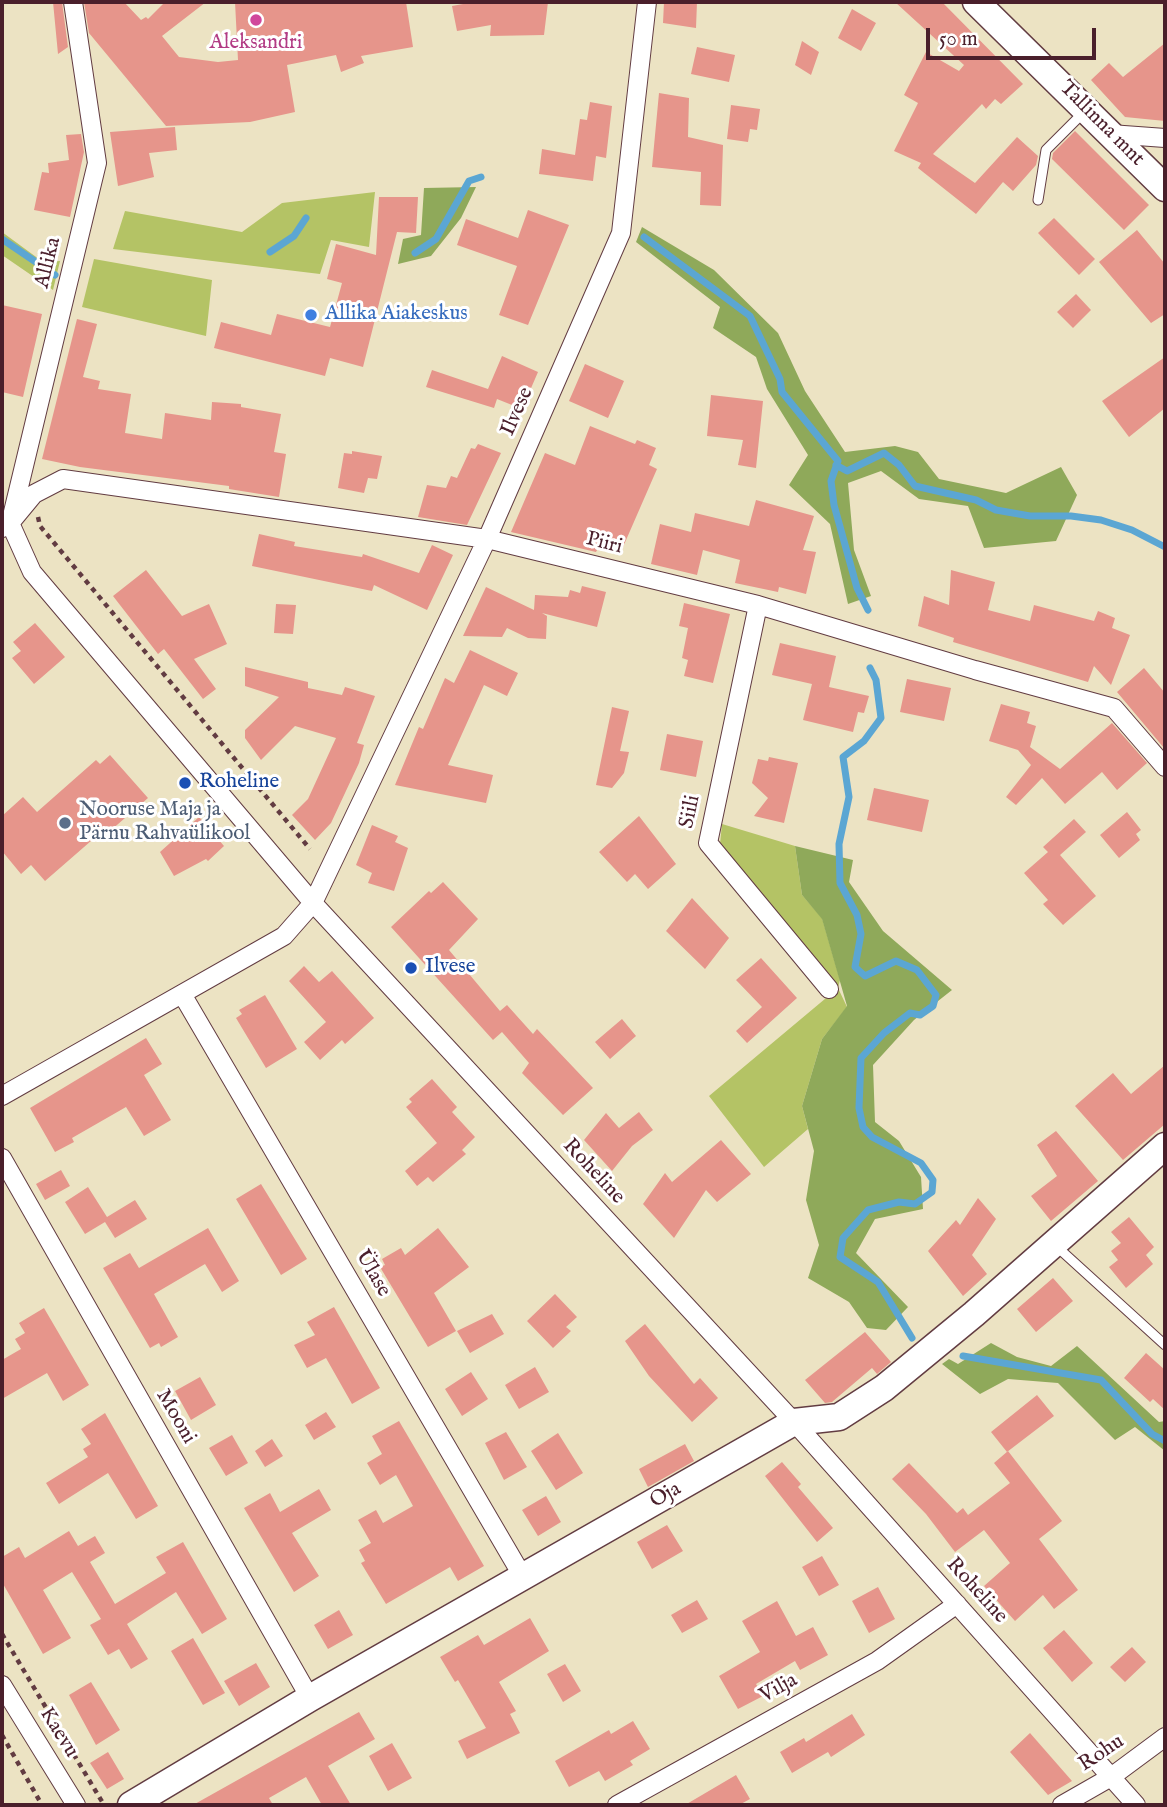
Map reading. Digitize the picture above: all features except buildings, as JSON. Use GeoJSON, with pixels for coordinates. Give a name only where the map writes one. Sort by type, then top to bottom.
{"type":"FeatureCollection","features":[{"type":"Feature","properties":{"kind":"street","name":"Allika"},"geometry":{"type":"LineString","coordinates":[[6,526],[97,163],[73,2]]}},
{"type":"Feature","properties":{"kind":"street","name":"Ilvese"},"geometry":{"type":"LineString","coordinates":[[2,1096],[284,936],[313,903],[487,539],[621,233],[647,2]]}},
{"type":"Feature","properties":{"kind":"street","name":"Tallinna mnt"},"geometry":{"type":"LineString","coordinates":[[976,2],[1165,188]]}},
{"type":"Feature","properties":{"kind":"street"},"geometry":{"type":"LineString","coordinates":[[1110,134],[1165,138]]}},
{"type":"Feature","properties":{"kind":"street","name":"Piiri"},"geometry":{"type":"LineString","coordinates":[[6,526],[34,494],[63,480],[487,539],[758,605],[975,670],[1114,708],[1165,767]]}},
{"type":"Feature","properties":{"kind":"street","name":"Roheline"},"geometry":{"type":"LineString","coordinates":[[6,526],[32,572],[313,903],[794,1422],[1136,1805]]}},
{"type":"Feature","properties":{"kind":"street","name":"Siili"},"geometry":{"type":"LineString","coordinates":[[758,605],[708,843],[829,989]]}},
{"type":"Feature","properties":{"kind":"street","name":"Ülase"},"geometry":{"type":"LineString","coordinates":[[182,994],[523,1577]]}},
{"type":"Feature","properties":{"kind":"street","name":"Oja"},"geometry":{"type":"LineString","coordinates":[[131,1805],[310,1698],[794,1422],[839,1417],[884,1388],[1055,1245],[1165,1146]]}},
{"type":"Feature","properties":{"kind":"street","name":"Mooni"},"geometry":{"type":"LineString","coordinates":[[2,1158],[310,1698]]}},
{"type":"Feature","properties":{"kind":"street","name":"Vilja"},"geometry":{"type":"LineString","coordinates":[[617,1805],[877,1661],[957,1604]]}},
{"type":"Feature","properties":{"kind":"street","name":"Kaevu"},"geometry":{"type":"LineString","coordinates":[[2,1685],[76,1805]]}},
{"type":"Feature","properties":{"kind":"street","name":"Rohu"},"geometry":{"type":"LineString","coordinates":[[1062,1805],[1111,1777],[1165,1737]]}},
{"type":"Feature","properties":{"kind":"lane"},"geometry":{"type":"LineString","coordinates":[[1038,200],[1045,150],[1086,109]]}},
{"type":"Feature","properties":{"kind":"lane"},"geometry":{"type":"LineString","coordinates":[[1055,1245],[1165,1345]]}},
{"type":"Feature","properties":{"kind":"path"},"geometry":{"type":"LineString","coordinates":[[34,494],[40,526],[310,849]]}},
{"type":"Feature","properties":{"kind":"path"},"geometry":{"type":"LineString","coordinates":[[2,1634],[104,1805]]}},
{"type":"Feature","properties":{"kind":"path"},"geometry":{"type":"LineString","coordinates":[[2,1735],[42,1805]]}},
{"type":"Feature","properties":{"kind":"green space"},"geometry":{"type":"Polygon","coordinates":[[[476,187],[461,218],[431,256],[398,264],[403,239],[421,235],[424,188],[476,187]]]}},
{"type":"Feature","properties":{"kind":"green space"},"geometry":{"type":"Polygon","coordinates":[[[375,192],[369,247],[331,240],[320,274],[113,249],[125,211],[242,232],[282,203],[375,192]]]}},
{"type":"Feature","properties":{"kind":"green space"},"geometry":{"type":"Polygon","coordinates":[[[642,227],[714,270],[778,333],[805,391],[845,452],[895,446],[918,452],[939,479],[1006,493],[1061,467],[1077,495],[1056,541],[984,548],[968,506],[919,499],[881,471],[848,483],[854,550],[871,596],[848,604],[830,524],[789,485],[808,455],[767,389],[756,357],[713,328],[720,307],[636,242],[642,227]]]}},
{"type":"Feature","properties":{"kind":"green space"},"geometry":{"type":"Polygon","coordinates":[[[2,232],[43,262],[60,261],[53,290],[2,255],[2,232]]]}},
{"type":"Feature","properties":{"kind":"green space"},"geometry":{"type":"Polygon","coordinates":[[[94,259],[212,280],[206,336],[82,307],[94,259]]]}},
{"type":"Feature","properties":{"kind":"green space"},"geometry":{"type":"Polygon","coordinates":[[[722,824],[795,846],[802,895],[822,918],[840,980],[838,988],[720,844],[722,824]]]}},
{"type":"Feature","properties":{"kind":"green space"},"geometry":{"type":"Polygon","coordinates":[[[795,846],[853,860],[849,882],[883,931],[952,990],[914,1020],[873,1065],[875,1122],[899,1141],[921,1177],[923,1209],[875,1219],[856,1253],[908,1307],[886,1330],[867,1328],[849,1302],[808,1278],[819,1245],[806,1200],[814,1151],[802,1106],[822,1039],[847,1006],[822,919],[802,895],[795,846]]]}},
{"type":"Feature","properties":{"kind":"green space"},"geometry":{"type":"Polygon","coordinates":[[[838,988],[847,1007],[822,1039],[802,1106],[808,1129],[764,1167],[709,1096],[838,988]]]}},
{"type":"Feature","properties":{"kind":"green space"},"geometry":{"type":"Polygon","coordinates":[[[991,1343],[1017,1357],[1051,1366],[1077,1346],[1159,1422],[1165,1421],[1165,1451],[1135,1427],[1115,1440],[1058,1383],[1008,1379],[980,1394],[942,1364],[949,1359],[958,1364],[991,1343]]]}},
{"type":"Feature","properties":{"kind":"waterway"},"geometry":{"type":"LineString","coordinates":[[415,253],[436,239],[469,181],[481,177]]}},
{"type":"Feature","properties":{"kind":"waterway"},"geometry":{"type":"LineString","coordinates":[[270,252],[294,236],[306,218]]}},
{"type":"Feature","properties":{"kind":"waterway"},"geometry":{"type":"LineString","coordinates":[[644,237],[750,316],[780,379],[782,392],[838,461],[831,481],[834,505],[857,588],[868,610]]}},
{"type":"Feature","properties":{"kind":"waterway"},"geometry":{"type":"LineString","coordinates":[[2,239],[55,275]]}},
{"type":"Feature","properties":{"kind":"waterway"},"geometry":{"type":"LineString","coordinates":[[836,465],[847,471],[884,453],[899,465],[915,486],[976,500],[996,510],[1030,516],[1071,516],[1101,520],[1132,530],[1165,547]]}},
{"type":"Feature","properties":{"kind":"waterway"},"geometry":{"type":"LineString","coordinates":[[870,668],[876,680],[881,718],[864,741],[843,757],[849,797],[839,844],[840,883],[857,915],[861,934],[855,967],[865,976],[896,961],[917,970],[936,995],[933,1006],[920,1015],[910,1013],[884,1033],[861,1058],[859,1108],[863,1127],[872,1137],[921,1163],[933,1180],[932,1192],[915,1204],[899,1202],[868,1210],[843,1238],[840,1257],[878,1282],[912,1338]]}},
{"type":"Feature","properties":{"kind":"waterway"},"geometry":{"type":"LineString","coordinates":[[963,1356],[1101,1380],[1152,1434],[1165,1441]]}},
{"type":"Feature","properties":{"kind":"place","name":"Aleksandri"},"geometry":{"type":"Point","coordinates":[256,20]}},
{"type":"Feature","properties":{"kind":"place","name":"Allika Aiakeskus"},"geometry":{"type":"Point","coordinates":[311,315]}},
{"type":"Feature","properties":{"kind":"place","name":"Roheline"},"geometry":{"type":"Point","coordinates":[185,783]}},
{"type":"Feature","properties":{"kind":"place","name":"Nooruse Maja ja Pärnu Rahvaülikool"},"geometry":{"type":"Point","coordinates":[65,823]}},
{"type":"Feature","properties":{"kind":"place","name":"Ilvese"},"geometry":{"type":"Point","coordinates":[411,968]}}]}
